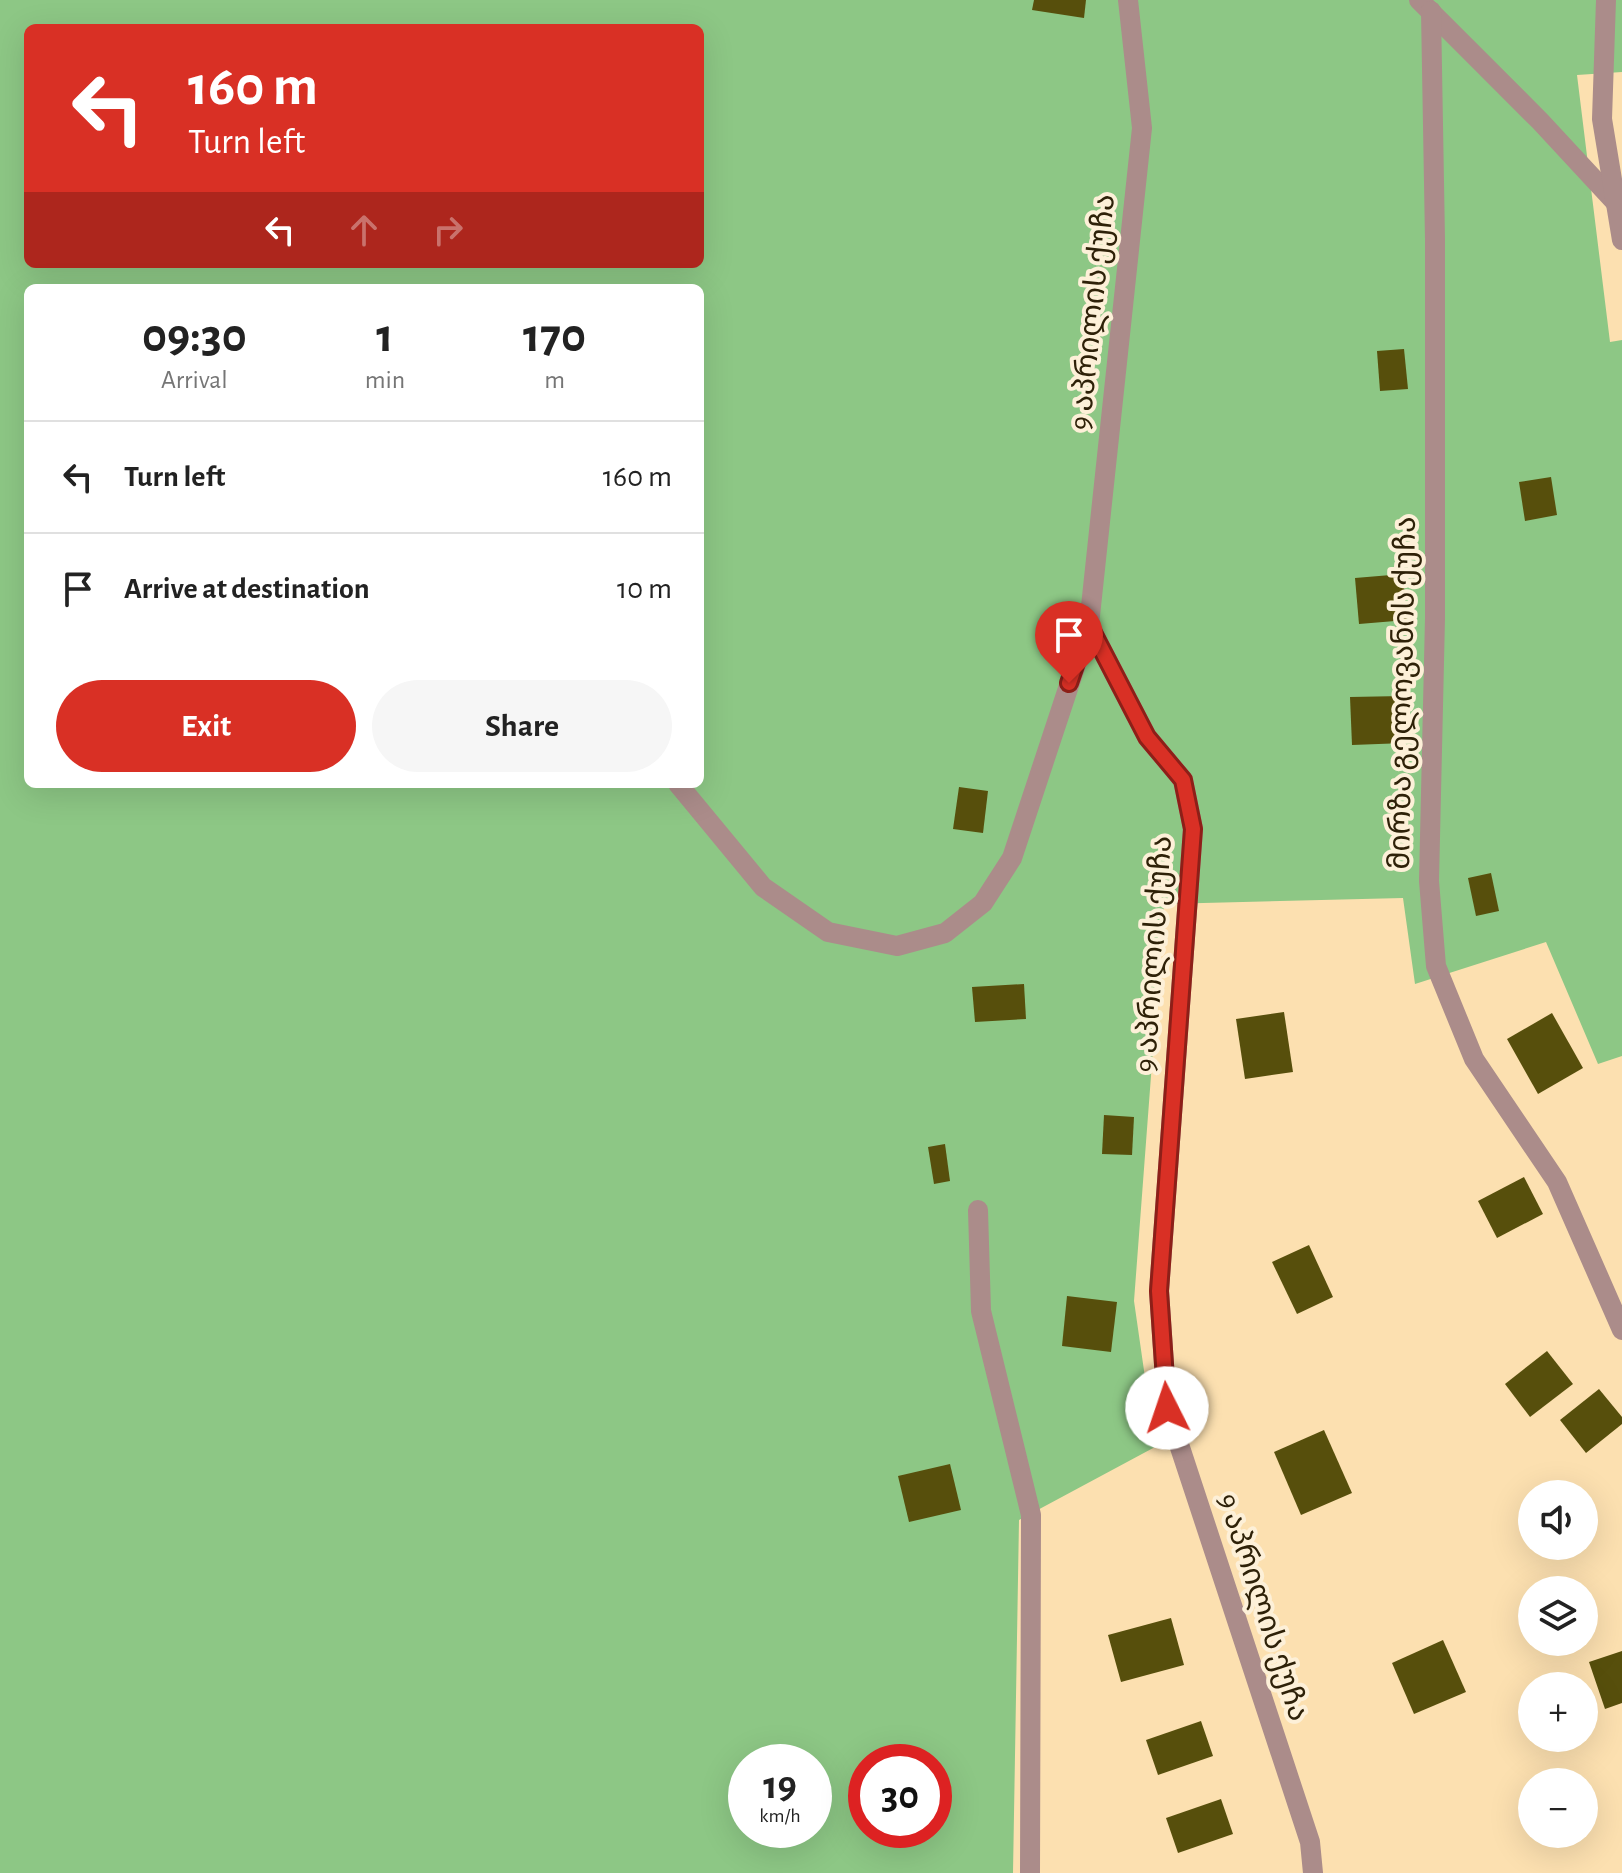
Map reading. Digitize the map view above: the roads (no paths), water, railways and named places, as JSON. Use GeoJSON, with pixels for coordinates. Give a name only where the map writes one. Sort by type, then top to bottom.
{"type":"FeatureCollection","features":[{"type":"Feature","properties":{"kind":"street","name":"9 აპრილის ქუჩა"},"geometry":{"type":"LineString","coordinates":[[1128,0],[1142,128],[1089,625],[1147,737],[1183,780],[1193,829],[1159,1291],[1167,1408],[1310,1842],[1313,1873]]}},
{"type":"Feature","properties":{"kind":"street"},"geometry":{"type":"LineString","coordinates":[[1606,0],[1616,203],[1622,240]]}},
{"type":"Feature","properties":{"kind":"street"},"geometry":{"type":"LineString","coordinates":[[1425,5],[1616,203]]}},
{"type":"Feature","properties":{"kind":"street","name":"მირზა გელოვანის ქუჩა"},"geometry":{"type":"LineString","coordinates":[[1425,5],[1435,239],[1435,618],[1429,881],[1436,966],[1474,1059],[1557,1182],[1622,1330]]}},
{"type":"Feature","properties":{"kind":"street"},"geometry":{"type":"LineString","coordinates":[[681,788],[763,887],[828,932],[897,946],[945,933],[983,903],[1012,858],[1089,625]]}},
{"type":"Feature","properties":{"kind":"street"},"geometry":{"type":"LineString","coordinates":[[978,1210],[981,1311],[1031,1515],[1030,1873]]}}]}
